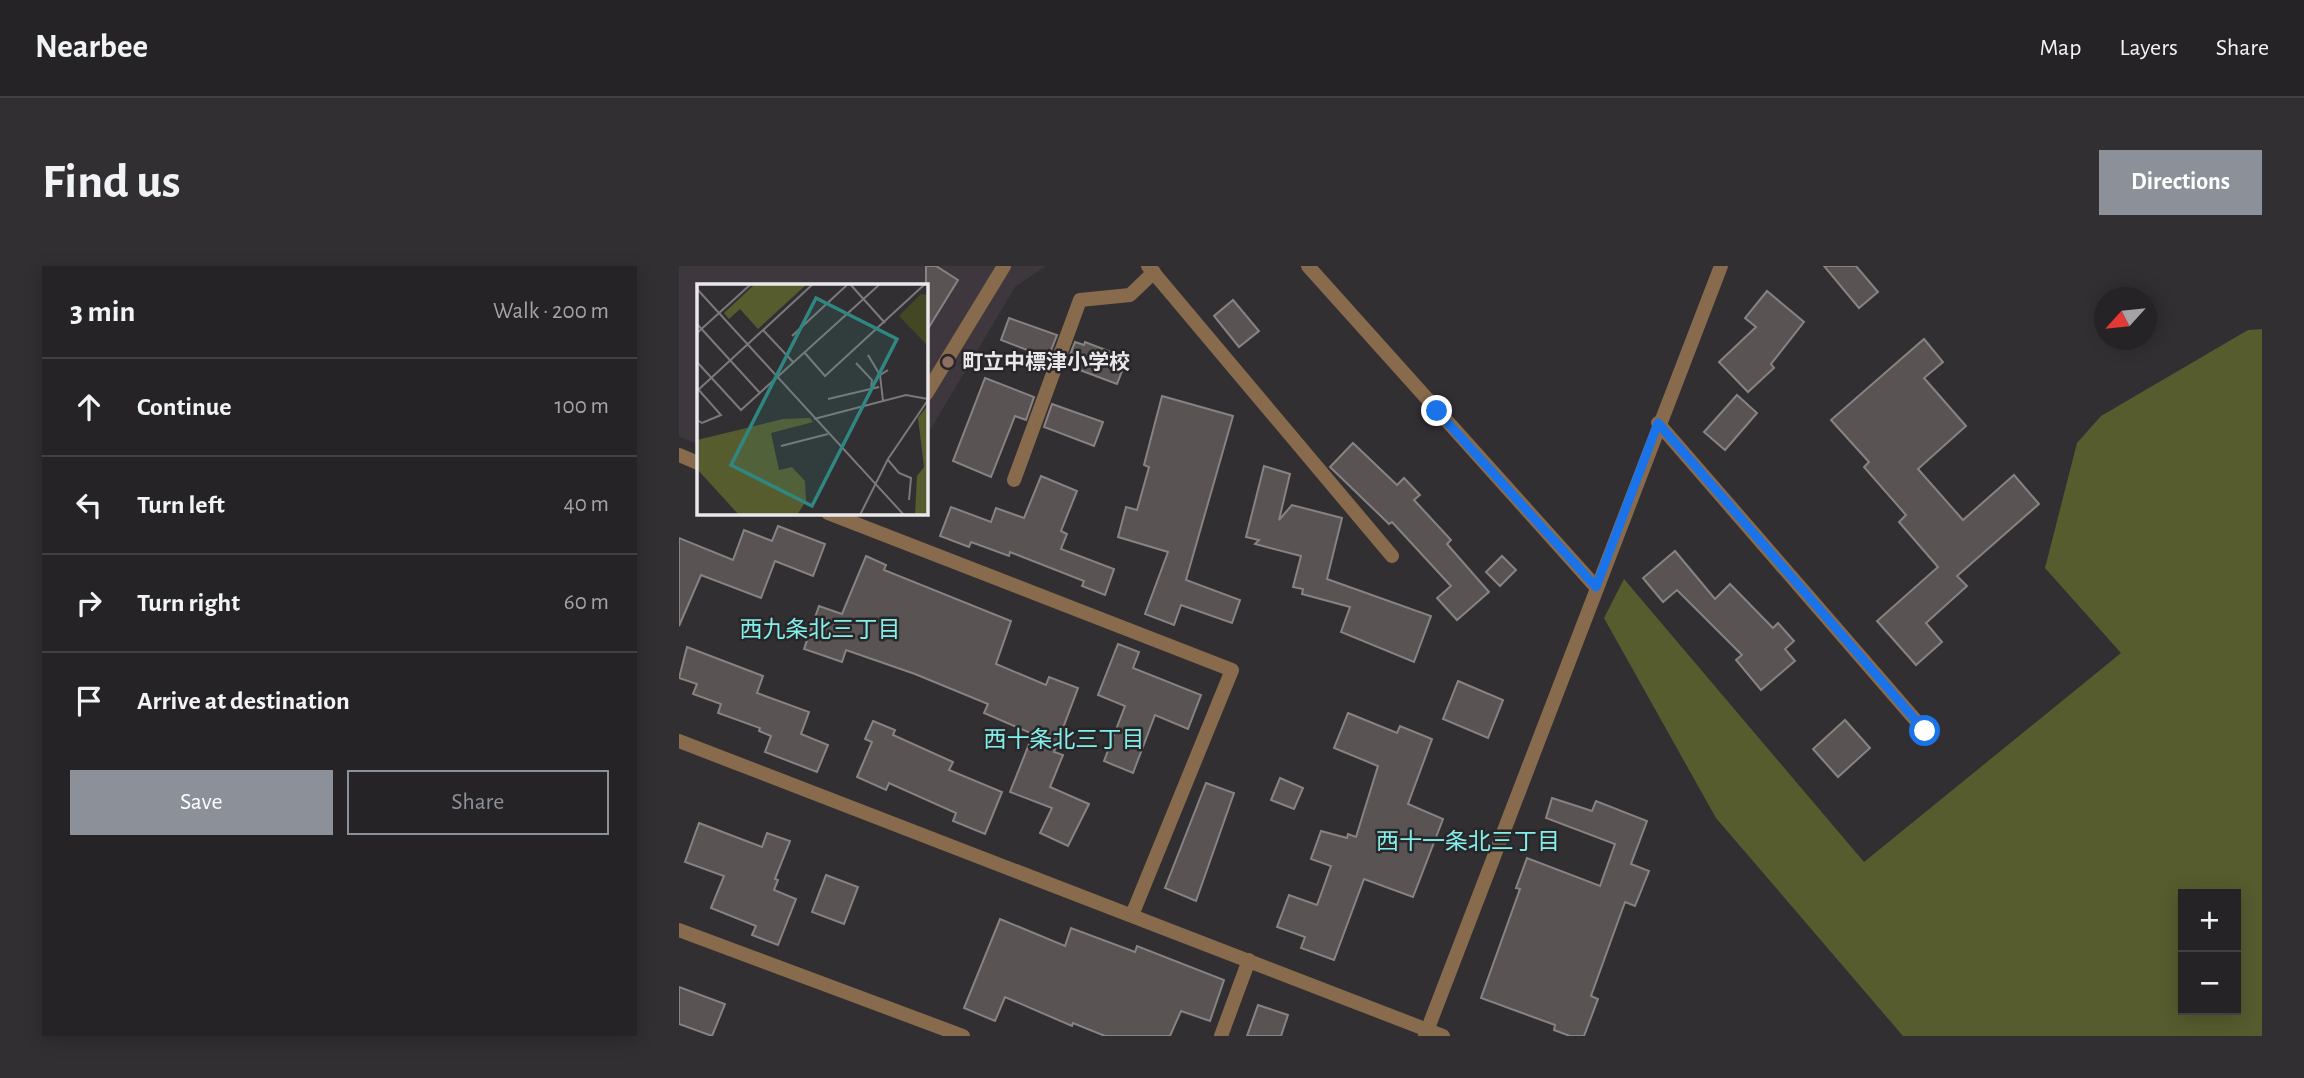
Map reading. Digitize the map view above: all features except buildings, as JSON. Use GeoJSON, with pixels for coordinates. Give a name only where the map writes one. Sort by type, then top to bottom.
{"type":"FeatureCollection","features":[{"type":"Feature","properties":{"kind":"street"},"geometry":{"type":"LineString","coordinates":[[927,392],[1004,266]]}},
{"type":"Feature","properties":{"kind":"street"},"geometry":{"type":"LineString","coordinates":[[1308,266],[1596,587]]}},
{"type":"Feature","properties":{"kind":"street"},"geometry":{"type":"LineString","coordinates":[[1427,1033],[1658,423],[1721,266]]}},
{"type":"Feature","properties":{"kind":"street"},"geometry":{"type":"LineString","coordinates":[[1014,480],[1080,300],[1130,295],[1151,269],[1392,556]]}},
{"type":"Feature","properties":{"kind":"street"},"geometry":{"type":"LineString","coordinates":[[1658,423],[1925,731]]}},
{"type":"Feature","properties":{"kind":"street"},"geometry":{"type":"LineString","coordinates":[[679,455],[697,463]]}},
{"type":"Feature","properties":{"kind":"street"},"geometry":{"type":"LineString","coordinates":[[831,514],[1232,670],[1132,915]]}},
{"type":"Feature","properties":{"kind":"street"},"geometry":{"type":"LineString","coordinates":[[679,741],[1249,960],[1427,1033],[1443,1036]]}},
{"type":"Feature","properties":{"kind":"street"},"geometry":{"type":"LineString","coordinates":[[679,930],[963,1036]]}},
{"type":"Feature","properties":{"kind":"street"},"geometry":{"type":"LineString","coordinates":[[1221,1036],[1249,960]]}},
{"type":"Feature","properties":{"kind":"shaded area","name":"町立中標津小学校"},"geometry":{"type":"Polygon","coordinates":[[[679,266],[1046,266],[1015,287],[927,435],[927,284],[697,284],[697,444],[679,437],[679,266]]]}},
{"type":"Feature","properties":{"kind":"green space"},"geometry":{"type":"Polygon","coordinates":[[[2262,329],[2262,1036],[1903,1036],[1716,818],[1604,618],[1624,579],[1864,862],[2121,653],[2045,568],[2077,443],[2101,416],[2248,330],[2262,329]]]}},
{"type":"Feature","properties":{"kind":"place","name":"町立中標津小学校"},"geometry":{"type":"Point","coordinates":[948,362]}},
{"type":"Feature","properties":{"kind":"district","name":"西九条北三丁目"},"geometry":{"type":"Point","coordinates":[820,629]}},
{"type":"Feature","properties":{"kind":"district","name":"西十条北三丁目"},"geometry":{"type":"Point","coordinates":[1064,739]}},
{"type":"Feature","properties":{"kind":"district","name":"西十一条北三丁目"},"geometry":{"type":"Point","coordinates":[1468,841]}},
{"type":"Feature","properties":{"kind":"route"},"geometry":{"type":"LineString","coordinates":[[1437,411],[1596,587],[1658,423],[1925,731]]}}]}
